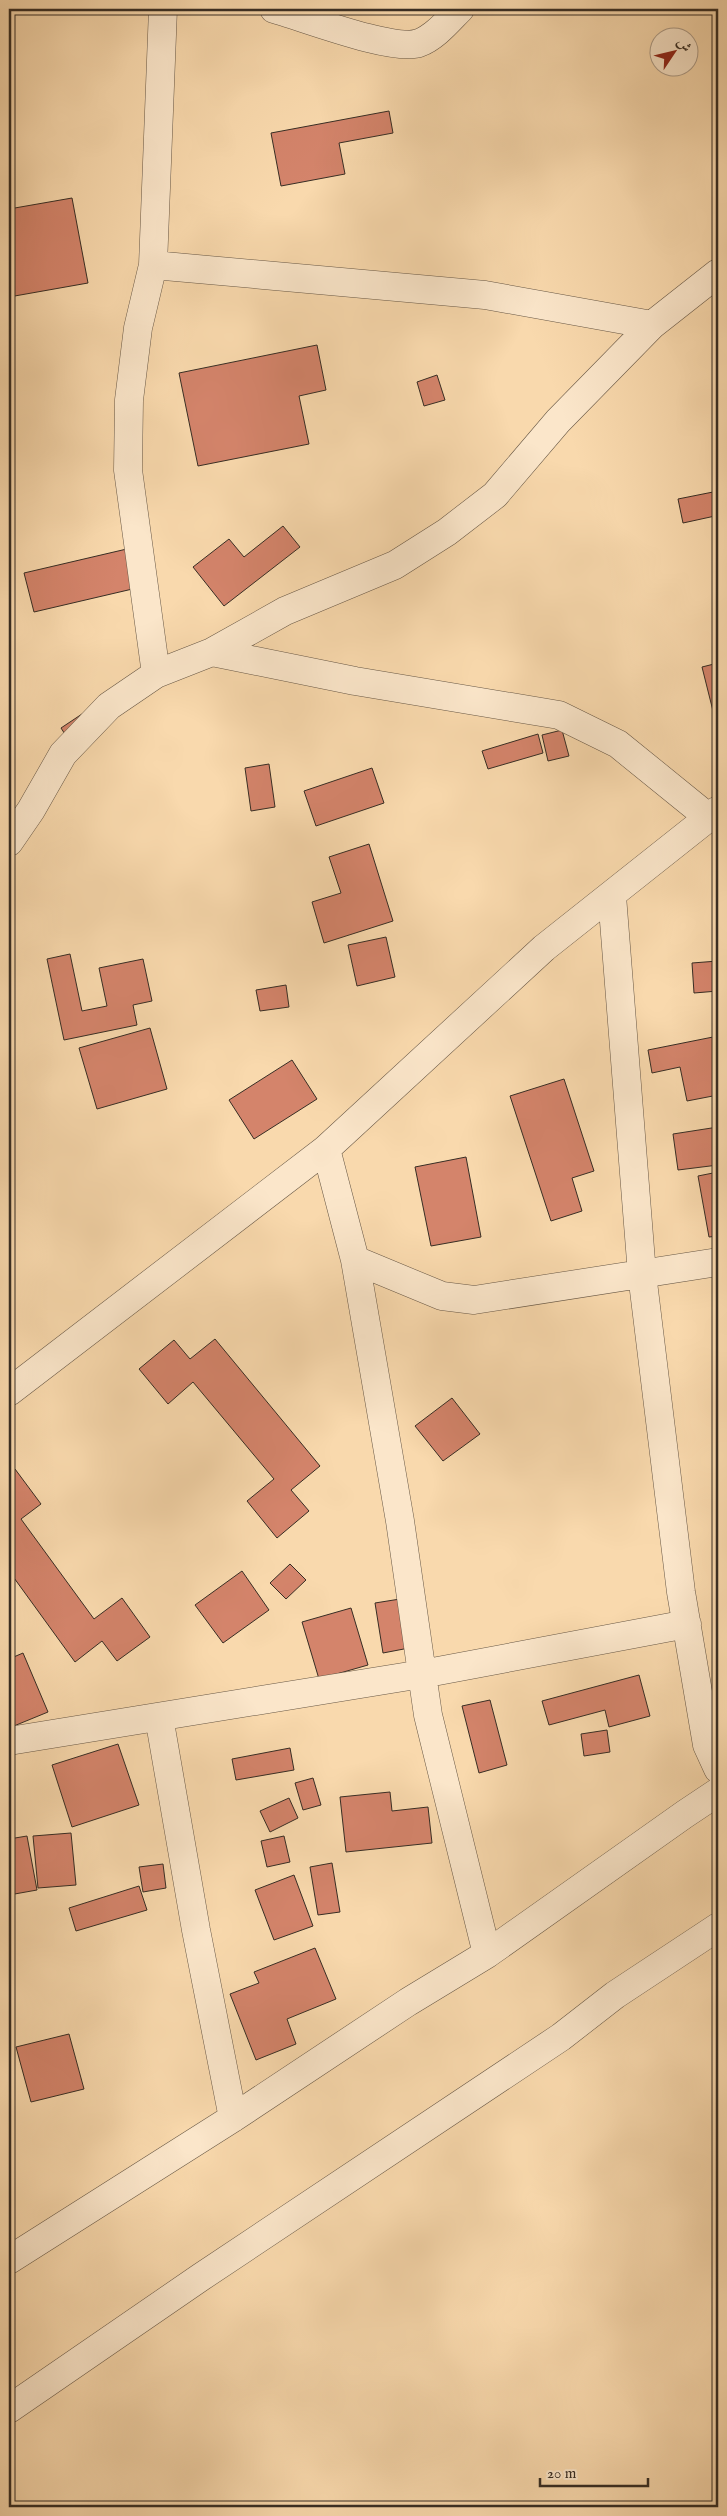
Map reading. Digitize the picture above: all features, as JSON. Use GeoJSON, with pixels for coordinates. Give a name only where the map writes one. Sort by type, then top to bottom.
{"type":"FeatureCollection","features":[{"type":"Feature","properties":{"kind":"street"},"geometry":{"type":"LineString","coordinates":[[156,674],[128,470],[129,400],[138,328],[153,265],[163,9]]}},
{"type":"Feature","properties":{"kind":"street"},"geometry":{"type":"LineString","coordinates":[[274,9],[395,45],[418,43],[441,29],[460,9]]}},
{"type":"Feature","properties":{"kind":"street"},"geometry":{"type":"LineString","coordinates":[[153,265],[485,294],[652,325]]}},
{"type":"Feature","properties":{"kind":"street"},"geometry":{"type":"LineString","coordinates":[[9,842],[31,810],[64,754],[109,706],[156,674],[212,652],[285,611],[395,565],[447,532],[495,495],[558,421],[652,325],[718,273]]}},
{"type":"Feature","properties":{"kind":"street"},"geometry":{"type":"LineString","coordinates":[[9,1392],[326,1149],[544,948],[612,896],[713,814],[618,744],[559,715],[364,683],[212,652]]}},
{"type":"Feature","properties":{"kind":"street"},"geometry":{"type":"LineString","coordinates":[[612,896],[642,1274],[686,1624],[707,1745],[718,1769]]}},
{"type":"Feature","properties":{"kind":"street"},"geometry":{"type":"LineString","coordinates":[[326,1149],[355,1260],[400,1521],[428,1715],[487,1954]]}},
{"type":"Feature","properties":{"kind":"street"},"geometry":{"type":"LineString","coordinates":[[355,1260],[442,1296],[474,1300],[718,1262]]}},
{"type":"Feature","properties":{"kind":"street"},"geometry":{"type":"LineString","coordinates":[[9,1741],[422,1674],[686,1624]]}},
{"type":"Feature","properties":{"kind":"street"},"geometry":{"type":"LineString","coordinates":[[159,1717],[196,1930],[233,2118]]}},
{"type":"Feature","properties":{"kind":"street"},"geometry":{"type":"LineString","coordinates":[[9,2260],[233,2118],[408,2002],[487,1954],[718,1792]]}},
{"type":"Feature","properties":{"kind":"street"},"geometry":{"type":"LineString","coordinates":[[9,2409],[185,2288],[560,2037],[615,1995],[718,1928]]}},
{"type":"Feature","properties":{"kind":"building"},"geometry":{"type":"Polygon","coordinates":[[[389,111],[393,133],[339,143],[345,174],[281,186],[271,133],[389,111]]]}},
{"type":"Feature","properties":{"kind":"building"},"geometry":{"type":"Polygon","coordinates":[[[72,198],[88,283],[9,297],[9,209],[72,198]]]}},
{"type":"Feature","properties":{"kind":"building"},"geometry":{"type":"Polygon","coordinates":[[[317,345],[326,390],[299,396],[309,444],[198,466],[179,373],[317,345]]]}},
{"type":"Feature","properties":{"kind":"building"},"geometry":{"type":"Polygon","coordinates":[[[437,375],[445,400],[424,406],[417,382],[437,375]]]}},
{"type":"Feature","properties":{"kind":"building"},"geometry":{"type":"Polygon","coordinates":[[[718,491],[718,531],[715,516],[683,523],[678,499],[718,491]]]}},
{"type":"Feature","properties":{"kind":"building"},"geometry":{"type":"Polygon","coordinates":[[[283,526],[300,547],[224,606],[193,567],[229,539],[244,557],[283,526]]]}},
{"type":"Feature","properties":{"kind":"building"},"geometry":{"type":"Polygon","coordinates":[[[131,548],[141,587],[34,612],[24,573],[131,548]]]}},
{"type":"Feature","properties":{"kind":"building"},"geometry":{"type":"Polygon","coordinates":[[[718,663],[718,731],[702,667],[718,663]]]}},
{"type":"Feature","properties":{"kind":"building"},"geometry":{"type":"Polygon","coordinates":[[[85,712],[70,742],[61,728],[85,712]]]}},
{"type":"Feature","properties":{"kind":"building"},"geometry":{"type":"Polygon","coordinates":[[[562,730],[569,756],[548,761],[542,735],[562,730]]]}},
{"type":"Feature","properties":{"kind":"building"},"geometry":{"type":"Polygon","coordinates":[[[538,734],[543,753],[488,769],[482,751],[538,734]]]}},
{"type":"Feature","properties":{"kind":"building"},"geometry":{"type":"Polygon","coordinates":[[[269,764],[275,807],[251,811],[245,768],[269,764]]]}},
{"type":"Feature","properties":{"kind":"building"},"geometry":{"type":"Polygon","coordinates":[[[372,768],[384,803],[316,826],[304,791],[372,768]]]}},
{"type":"Feature","properties":{"kind":"building"},"geometry":{"type":"Polygon","coordinates":[[[369,844],[393,921],[324,943],[312,902],[341,893],[329,857],[369,844]]]}},
{"type":"Feature","properties":{"kind":"building"},"geometry":{"type":"Polygon","coordinates":[[[386,937],[395,977],[357,986],[348,945],[386,937]]]}},
{"type":"Feature","properties":{"kind":"building"},"geometry":{"type":"Polygon","coordinates":[[[70,954],[82,1011],[107,1006],[99,968],[143,959],[152,1001],[133,1005],[137,1025],[64,1040],[47,959],[70,954]]]}},
{"type":"Feature","properties":{"kind":"building"},"geometry":{"type":"Polygon","coordinates":[[[718,961],[718,991],[694,993],[692,963],[718,961]]]}},
{"type":"Feature","properties":{"kind":"building"},"geometry":{"type":"Polygon","coordinates":[[[286,985],[289,1007],[260,1011],[256,990],[286,985]]]}},
{"type":"Feature","properties":{"kind":"building"},"geometry":{"type":"Polygon","coordinates":[[[150,1028],[167,1089],[97,1109],[79,1048],[150,1028]]]}},
{"type":"Feature","properties":{"kind":"building"},"geometry":{"type":"Polygon","coordinates":[[[718,1036],[718,1095],[687,1101],[680,1067],[652,1073],[648,1050],[718,1036]]]}},
{"type":"Feature","properties":{"kind":"building"},"geometry":{"type":"Polygon","coordinates":[[[292,1060],[317,1099],[254,1139],[229,1100],[292,1060]]]}},
{"type":"Feature","properties":{"kind":"building"},"geometry":{"type":"Polygon","coordinates":[[[564,1079],[594,1171],[572,1178],[582,1211],[551,1221],[510,1096],[564,1079]]]}},
{"type":"Feature","properties":{"kind":"building"},"geometry":{"type":"Polygon","coordinates":[[[718,1127],[718,1165],[678,1170],[673,1134],[718,1127]]]}},
{"type":"Feature","properties":{"kind":"building"},"geometry":{"type":"Polygon","coordinates":[[[466,1157],[481,1237],[431,1246],[415,1167],[466,1157]]]}},
{"type":"Feature","properties":{"kind":"building"},"geometry":{"type":"Polygon","coordinates":[[[718,1172],[718,1236],[709,1237],[698,1176],[718,1172]]]}},
{"type":"Feature","properties":{"kind":"building"},"geometry":{"type":"Polygon","coordinates":[[[215,1339],[320,1466],[291,1490],[309,1511],[277,1538],[247,1501],[274,1479],[193,1382],[168,1404],[139,1369],[174,1340],[190,1359],[215,1339]]]}},
{"type":"Feature","properties":{"kind":"building"},"geometry":{"type":"Polygon","coordinates":[[[452,1398],[480,1434],[443,1461],[415,1426],[452,1398]]]}},
{"type":"Feature","properties":{"kind":"building"},"geometry":{"type":"Polygon","coordinates":[[[718,1428],[718,1449],[714,1429],[718,1428]]]}},
{"type":"Feature","properties":{"kind":"building"},"geometry":{"type":"Polygon","coordinates":[[[15,1469],[41,1504],[21,1519],[94,1619],[122,1598],[150,1637],[117,1661],[102,1641],[75,1662],[9,1571],[9,1473],[15,1469]]]}},
{"type":"Feature","properties":{"kind":"building"},"geometry":{"type":"Polygon","coordinates":[[[290,1564],[306,1580],[286,1599],[270,1583],[290,1564]]]}},
{"type":"Feature","properties":{"kind":"building"},"geometry":{"type":"Polygon","coordinates":[[[242,1571],[269,1610],[223,1643],[195,1605],[242,1571]]]}},
{"type":"Feature","properties":{"kind":"building"},"geometry":{"type":"Polygon","coordinates":[[[400,1599],[409,1648],[383,1653],[375,1603],[400,1599]]]}},
{"type":"Feature","properties":{"kind":"building"},"geometry":{"type":"Polygon","coordinates":[[[351,1608],[368,1665],[319,1679],[302,1622],[351,1608]]]}},
{"type":"Feature","properties":{"kind":"building"},"geometry":{"type":"Polygon","coordinates":[[[23,1653],[48,1712],[9,1728],[9,1659],[23,1653]]]}},
{"type":"Feature","properties":{"kind":"building"},"geometry":{"type":"Polygon","coordinates":[[[639,1675],[650,1716],[609,1727],[605,1710],[549,1725],[542,1701],[639,1675]]]}},
{"type":"Feature","properties":{"kind":"building"},"geometry":{"type":"Polygon","coordinates":[[[490,1700],[507,1765],[479,1773],[462,1706],[490,1700]]]}},
{"type":"Feature","properties":{"kind":"building"},"geometry":{"type":"Polygon","coordinates":[[[607,1730],[610,1752],[584,1756],[581,1734],[607,1730]]]}},
{"type":"Feature","properties":{"kind":"building"},"geometry":{"type":"Polygon","coordinates":[[[118,1744],[139,1805],[72,1827],[52,1765],[118,1744]]]}},
{"type":"Feature","properties":{"kind":"building"},"geometry":{"type":"Polygon","coordinates":[[[290,1748],[294,1770],[236,1780],[232,1759],[290,1748]]]}},
{"type":"Feature","properties":{"kind":"building"},"geometry":{"type":"Polygon","coordinates":[[[313,1778],[321,1805],[303,1810],[295,1783],[313,1778]]]}},
{"type":"Feature","properties":{"kind":"building"},"geometry":{"type":"Polygon","coordinates":[[[390,1792],[392,1811],[428,1807],[432,1843],[346,1852],[340,1797],[390,1792]]]}},
{"type":"Feature","properties":{"kind":"building"},"geometry":{"type":"Polygon","coordinates":[[[289,1798],[298,1818],[270,1832],[260,1811],[289,1798]]]}},
{"type":"Feature","properties":{"kind":"building"},"geometry":{"type":"Polygon","coordinates":[[[71,1833],[76,1885],[38,1888],[33,1836],[71,1833]]]}},
{"type":"Feature","properties":{"kind":"building"},"geometry":{"type":"Polygon","coordinates":[[[27,1836],[37,1890],[9,1895],[9,1839],[27,1836]]]}},
{"type":"Feature","properties":{"kind":"building"},"geometry":{"type":"Polygon","coordinates":[[[284,1836],[290,1862],[267,1867],[261,1841],[284,1836]]]}},
{"type":"Feature","properties":{"kind":"building"},"geometry":{"type":"Polygon","coordinates":[[[332,1863],[340,1912],[318,1915],[310,1867],[332,1863]]]}},
{"type":"Feature","properties":{"kind":"building"},"geometry":{"type":"Polygon","coordinates":[[[163,1864],[166,1888],[143,1892],[139,1867],[163,1864]]]}},
{"type":"Feature","properties":{"kind":"building"},"geometry":{"type":"Polygon","coordinates":[[[294,1875],[313,1926],[274,1940],[255,1890],[294,1875]]]}},
{"type":"Feature","properties":{"kind":"building"},"geometry":{"type":"Polygon","coordinates":[[[139,1886],[147,1910],[76,1931],[69,1908],[139,1886]]]}},
{"type":"Feature","properties":{"kind":"building"},"geometry":{"type":"Polygon","coordinates":[[[315,1948],[336,1999],[287,2019],[296,2044],[256,2060],[230,1994],[259,1983],[254,1972],[315,1948]]]}},
{"type":"Feature","properties":{"kind":"building"},"geometry":{"type":"Polygon","coordinates":[[[69,2034],[84,2089],[31,2102],[16,2047],[69,2034]]]}}]}
